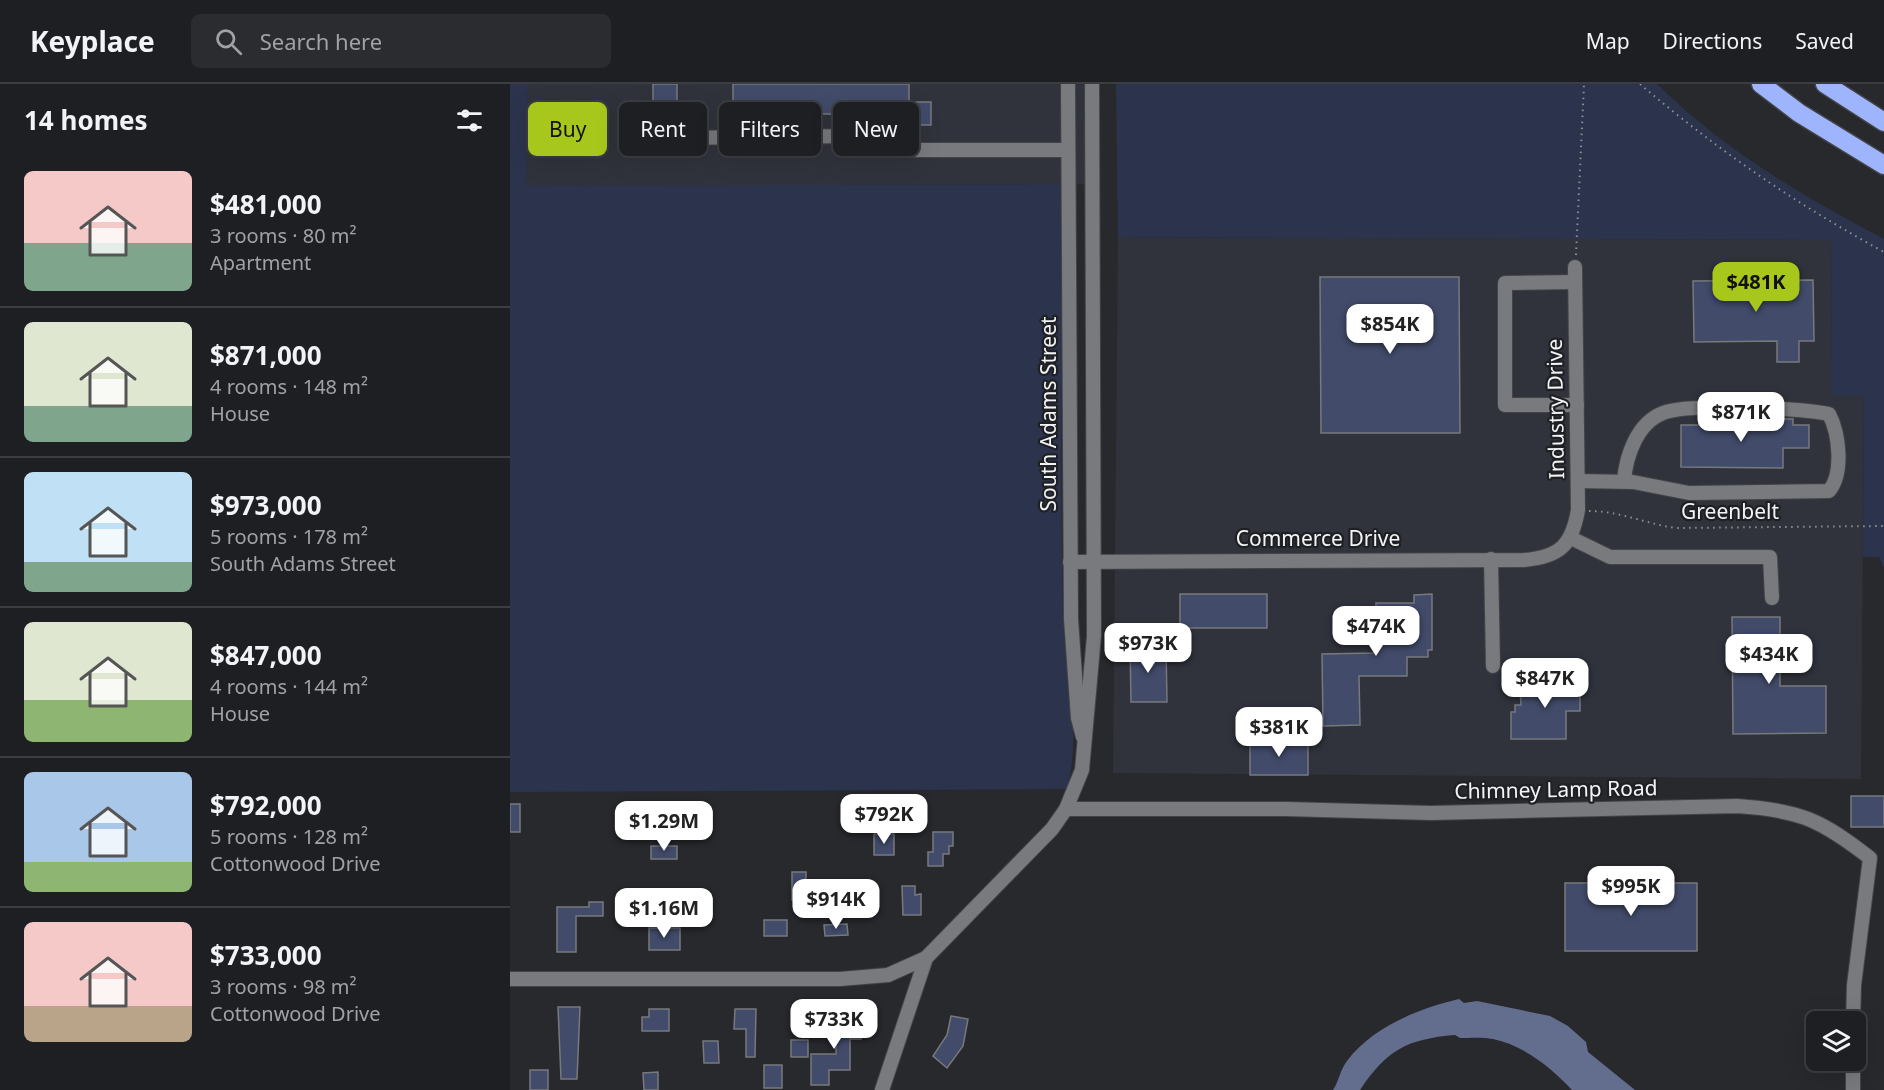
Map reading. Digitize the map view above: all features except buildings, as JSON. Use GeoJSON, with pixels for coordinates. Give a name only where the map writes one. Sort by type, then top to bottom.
{"type":"FeatureCollection","features":[{"type":"Feature","properties":{"kind":"highway"},"geometry":{"type":"LineString","coordinates":[[1761,84],[1799,113],[1884,165]]}},
{"type":"Feature","properties":{"kind":"highway"},"geometry":{"type":"LineString","coordinates":[[1825,84],[1884,122]]}},
{"type":"Feature","properties":{"kind":"street","name":"South Adams Street"},"geometry":{"type":"LineString","coordinates":[[1068,84],[1070,562],[1072,641],[1078,718],[1084,742]]}},
{"type":"Feature","properties":{"kind":"street","name":"South Adams Street"},"geometry":{"type":"LineString","coordinates":[[926,958],[1033,850],[1066,809],[1082,770],[1094,636],[1092,84]]}},
{"type":"Feature","properties":{"kind":"street"},"geometry":{"type":"LineString","coordinates":[[707,138],[855,136],[901,150],[1068,150]]}},
{"type":"Feature","properties":{"kind":"street","name":"Industry Drive"},"geometry":{"type":"LineString","coordinates":[[1567,542],[1578,510],[1575,267]]}},
{"type":"Feature","properties":{"kind":"street"},"geometry":{"type":"LineString","coordinates":[[1575,282],[1505,283],[1505,405],[1577,405]]}},
{"type":"Feature","properties":{"kind":"street"},"geometry":{"type":"LineString","coordinates":[[1578,481],[1624,481],[1689,492],[1829,491],[1838,473],[1835,427],[1828,414],[1792,409],[1685,410],[1664,413],[1640,432],[1629,455],[1624,481]]}},
{"type":"Feature","properties":{"kind":"street"},"geometry":{"type":"LineString","coordinates":[[1567,542],[1610,557],[1770,557],[1772,598]]}},
{"type":"Feature","properties":{"kind":"street","name":"Commerce Drive"},"geometry":{"type":"LineString","coordinates":[[1070,562],[1539,559],[1567,542]]}},
{"type":"Feature","properties":{"kind":"street"},"geometry":{"type":"LineString","coordinates":[[1491,560],[1493,666]]}},
{"type":"Feature","properties":{"kind":"street","name":"Chimney Lamp Road"},"geometry":{"type":"LineString","coordinates":[[1066,809],[1276,809],[1442,813],[1737,806],[1782,810],[1804,816],[1837,833],[1870,858],[1854,985],[1853,1011]]}},
{"type":"Feature","properties":{"kind":"street"},"geometry":{"type":"LineString","coordinates":[[510,979],[840,979],[888,975],[926,958]]}},
{"type":"Feature","properties":{"kind":"street"},"geometry":{"type":"LineString","coordinates":[[882,1090],[926,958]]}},
{"type":"Feature","properties":{"kind":"street"},"geometry":{"type":"LineString","coordinates":[[1853,1071],[1853,1090]]}},
{"type":"Feature","properties":{"kind":"path"},"geometry":{"type":"LineString","coordinates":[[1575,267],[1584,84]]}},
{"type":"Feature","properties":{"kind":"path"},"geometry":{"type":"LineString","coordinates":[[1640,84],[1684,121],[1780,192],[1884,252]]}},
{"type":"Feature","properties":{"kind":"path","name":"Greenbelt"},"geometry":{"type":"LineString","coordinates":[[1578,510],[1622,513],[1655,525],[1676,528],[1884,526]]}},
{"type":"Feature","properties":{"kind":"shaded area"},"geometry":{"type":"Polygon","coordinates":[[[510,84],[528,84],[526,186],[1063,184],[1062,563],[1064,639],[1073,725],[1073,746],[1067,789],[510,792],[510,84]]]}},
{"type":"Feature","properties":{"kind":"shaded area"},"geometry":{"type":"Polygon","coordinates":[[[528,84],[1098,84],[1099,184],[525,186],[528,84]]]}},
{"type":"Feature","properties":{"kind":"shaded area"},"geometry":{"type":"Polygon","coordinates":[[[1116,84],[1657,84],[1708,129],[1764,170],[1884,239],[1884,568],[1879,557],[1863,557],[1864,396],[1831,395],[1832,240],[1118,237],[1116,84]]]}},
{"type":"Feature","properties":{"kind":"shaded area"},"geometry":{"type":"Polygon","coordinates":[[[1118,237],[1832,240],[1831,394],[1864,395],[1861,779],[1113,773],[1118,237]]]}},
{"type":"Feature","properties":{"kind":"shaded area"},"geometry":{"type":"Polygon","coordinates":[[[1459,999],[1464,1003],[1477,1001],[1550,1016],[1568,1026],[1586,1042],[1588,1052],[1635,1090],[1572,1090],[1546,1066],[1515,1046],[1493,1039],[1460,1038],[1455,1035],[1424,1040],[1400,1049],[1379,1065],[1360,1090],[1333,1090],[1347,1061],[1370,1038],[1413,1014],[1459,999]]]}}]}
